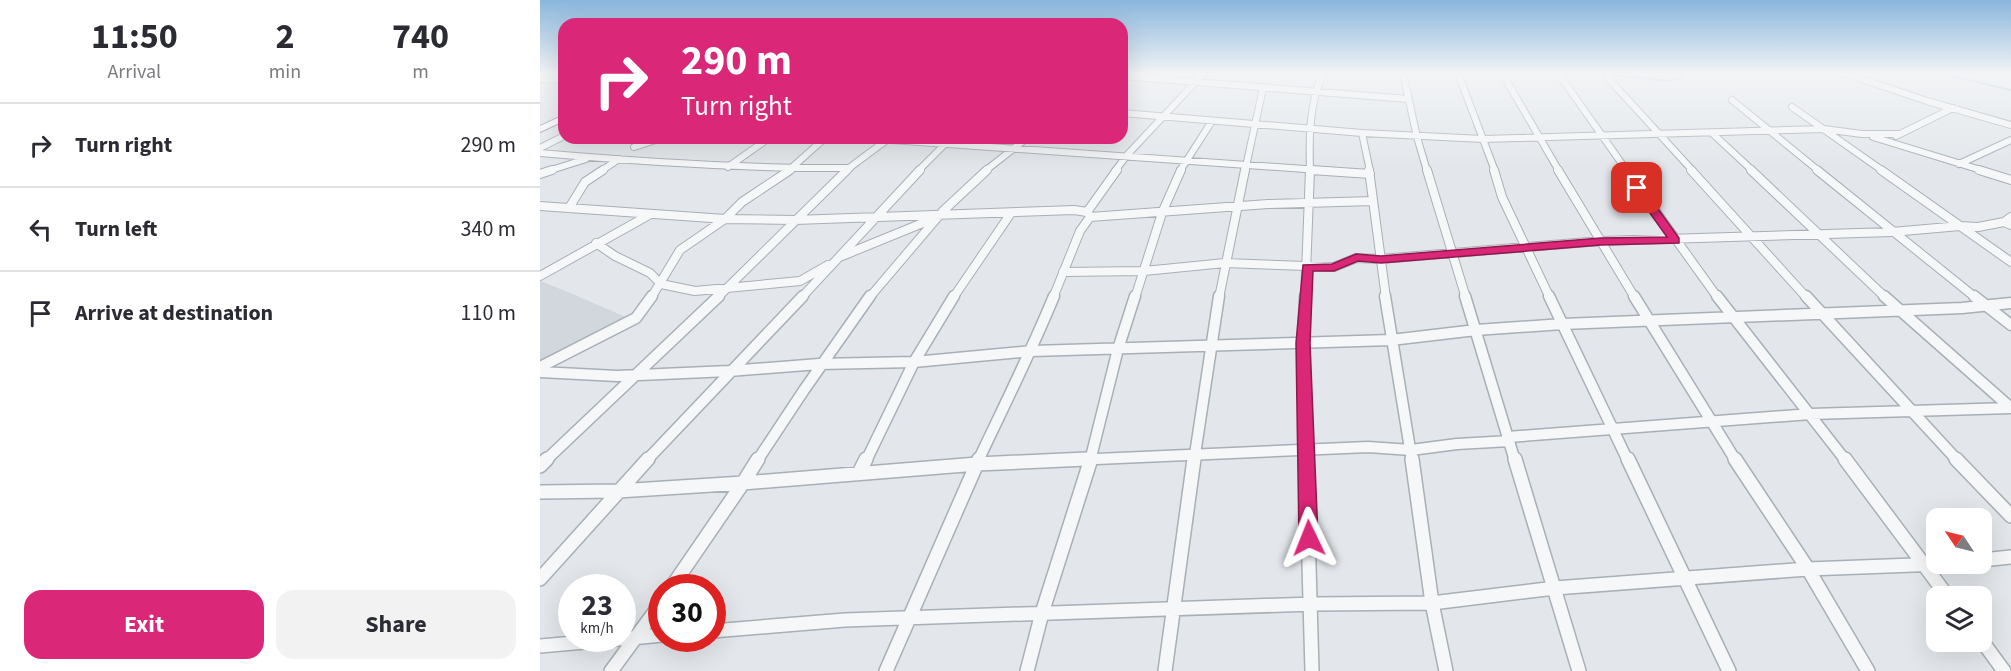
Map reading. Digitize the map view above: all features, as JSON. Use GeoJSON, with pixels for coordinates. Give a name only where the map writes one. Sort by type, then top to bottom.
{"type":"FeatureCollection","features":[{"type":"Feature","properties":{"kind":"highway"},"geometry":{"type":"LineString","coordinates":[[540,129],[558,121]]}},
{"type":"Feature","properties":{"kind":"highway"},"geometry":{"type":"LineString","coordinates":[[540,139],[558,131]]}},
{"type":"Feature","properties":{"kind":"street"},"geometry":{"type":"LineString","coordinates":[[886,671],[977,464],[1032,351],[1080,231],[1127,155],[1174,104]]}},
{"type":"Feature","properties":{"kind":"street"},"geometry":{"type":"LineString","coordinates":[[1165,671],[1211,344],[1236,208],[1259,104]]}},
{"type":"Feature","properties":{"kind":"street"},"geometry":{"type":"LineString","coordinates":[[1312,671],[1312,604],[1303,343],[1310,203],[1309,128],[1313,104]]}},
{"type":"Feature","properties":{"kind":"street"},"geometry":{"type":"LineString","coordinates":[[1409,104],[1417,137],[1579,671]]}},
{"type":"Feature","properties":{"kind":"street"},"geometry":{"type":"LineString","coordinates":[[1470,104],[1502,197],[1729,671]]}},
{"type":"Feature","properties":{"kind":"street"},"geometry":{"type":"LineString","coordinates":[[1520,104],[1710,422],[1808,569],[1868,671]]}},
{"type":"Feature","properties":{"kind":"street"},"geometry":{"type":"LineString","coordinates":[[1579,104],[1675,240],[1811,414],[1939,586]]}},
{"type":"Feature","properties":{"kind":"street"},"geometry":{"type":"LineString","coordinates":[[1631,104],[1910,411],[2011,516]]}},
{"type":"Feature","properties":{"kind":"street"},"geometry":{"type":"LineString","coordinates":[[1737,104],[1892,232],[2011,325]]}},
{"type":"Feature","properties":{"kind":"street"},"geometry":{"type":"LineString","coordinates":[[1942,104],[2011,125]]}},
{"type":"Feature","properties":{"kind":"street"},"geometry":{"type":"LineString","coordinates":[[1792,107],[2011,262]]}},
{"type":"Feature","properties":{"kind":"street"},"geometry":{"type":"LineString","coordinates":[[1885,141],[1953,108]]}},
{"type":"Feature","properties":{"kind":"street"},"geometry":{"type":"LineString","coordinates":[[1128,113],[1417,137],[1483,139],[1824,129],[1862,134],[1899,134]]}},
{"type":"Feature","properties":{"kind":"street"},"geometry":{"type":"LineString","coordinates":[[1028,671],[1042,613],[1091,459],[1118,349],[1162,213],[1185,161],[1212,121]]}},
{"type":"Feature","properties":{"kind":"street"},"geometry":{"type":"LineString","coordinates":[[1362,133],[1370,174],[1391,340],[1411,450],[1432,603],[1446,671]]}},
{"type":"Feature","properties":{"kind":"street"},"geometry":{"type":"LineString","coordinates":[[1712,133],[1899,310],[2011,408]]}},
{"type":"Feature","properties":{"kind":"street"},"geometry":{"type":"LineString","coordinates":[[1862,134],[2011,180]]}},
{"type":"Feature","properties":{"kind":"street"},"geometry":{"type":"LineString","coordinates":[[540,148],[558,139]]}},
{"type":"Feature","properties":{"kind":"street"},"geometry":{"type":"LineString","coordinates":[[1959,164],[2011,140]]}},
{"type":"Feature","properties":{"kind":"street"},"geometry":{"type":"LineString","coordinates":[[569,208],[585,182],[638,144]]}},
{"type":"Feature","properties":{"kind":"street"},"geometry":{"type":"LineString","coordinates":[[634,147],[643,144]]}},
{"type":"Feature","properties":{"kind":"street"},"geometry":{"type":"LineString","coordinates":[[728,167],[761,144]]}},
{"type":"Feature","properties":{"kind":"street"},"geometry":{"type":"LineString","coordinates":[[540,367],[636,318],[662,284],[680,250],[725,219],[742,202],[793,168],[819,144]]}},
{"type":"Feature","properties":{"kind":"street"},"geometry":{"type":"LineString","coordinates":[[540,466],[631,375],[726,288],[866,153],[880,144]]}},
{"type":"Feature","properties":{"kind":"street"},"geometry":{"type":"LineString","coordinates":[[540,579],[729,371],[945,144]]}},
{"type":"Feature","properties":{"kind":"street"},"geometry":{"type":"LineString","coordinates":[[994,144],[1245,166],[1370,174]]}},
{"type":"Feature","properties":{"kind":"street"},"geometry":{"type":"LineString","coordinates":[[681,574],[743,483],[819,364],[939,216],[1019,144]]}},
{"type":"Feature","properties":{"kind":"street"},"geometry":{"type":"LineString","coordinates":[[540,153],[728,167],[850,168]]}},
{"type":"Feature","properties":{"kind":"street"},"geometry":{"type":"LineString","coordinates":[[540,174],[591,157]]}},
{"type":"Feature","properties":{"kind":"street"},"geometry":{"type":"LineString","coordinates":[[540,206],[649,215],[795,220],[1074,210],[1089,214],[1162,213],[1372,201]]}},
{"type":"Feature","properties":{"kind":"street"},"geometry":{"type":"LineString","coordinates":[[859,473],[889,417],[914,362],[966,276],[1011,213]]}},
{"type":"Feature","properties":{"kind":"street"},"geometry":{"type":"LineString","coordinates":[[540,276],[649,215]]}},
{"type":"Feature","properties":{"kind":"street"},"geometry":{"type":"LineString","coordinates":[[596,243],[615,256],[655,276],[662,284],[695,291],[800,281],[839,257],[939,216]]}},
{"type":"Feature","properties":{"kind":"street"},"geometry":{"type":"LineString","coordinates":[[1063,272],[1144,271],[1225,263],[1269,263],[1307,268],[1334,267],[1356,258],[1381,259],[1601,241],[1892,232],[1960,226],[1978,227],[2009,221]]}},
{"type":"Feature","properties":{"kind":"street"},"geometry":{"type":"LineString","coordinates":[[540,372],[631,375],[819,364],[914,362],[1032,351],[1391,340],[1476,330],[1563,324],[1987,306],[2011,303]]}},
{"type":"Feature","properties":{"kind":"street"},"geometry":{"type":"LineString","coordinates":[[540,492],[618,491],[743,483],[977,464],[1305,449],[1368,447],[1411,450],[1612,429],[1811,414],[2011,408]]}},
{"type":"Feature","properties":{"kind":"street"},"geometry":{"type":"LineString","coordinates":[[1992,559],[2011,557]]}},
{"type":"Feature","properties":{"kind":"street"},"geometry":{"type":"LineString","coordinates":[[726,630],[845,620],[1312,604],[1432,603],[1555,588],[1808,569],[1924,566]]}},
{"type":"Feature","properties":{"kind":"street"},"geometry":{"type":"LineString","coordinates":[[611,671],[648,621]]}},
{"type":"Feature","properties":{"kind":"street"},"geometry":{"type":"LineString","coordinates":[[540,646],[558,644]]}},
{"type":"Feature","properties":{"kind":"street"},"geometry":{"type":"LineString","coordinates":[[1990,652],[2004,671]]}},
{"type":"Feature","properties":{"kind":"shaded area"},"geometry":{"type":"Polygon","coordinates":[[[540,281],[568,292],[628,318],[540,361],[540,281]]]}},
{"type":"Feature","properties":{"kind":"route"},"geometry":{"type":"LineString","coordinates":[[1309,538],[1303,343],[1307,268],[1334,267],[1356,258],[1381,259],[1601,241],[1675,240],[1637,188]]}}]}
